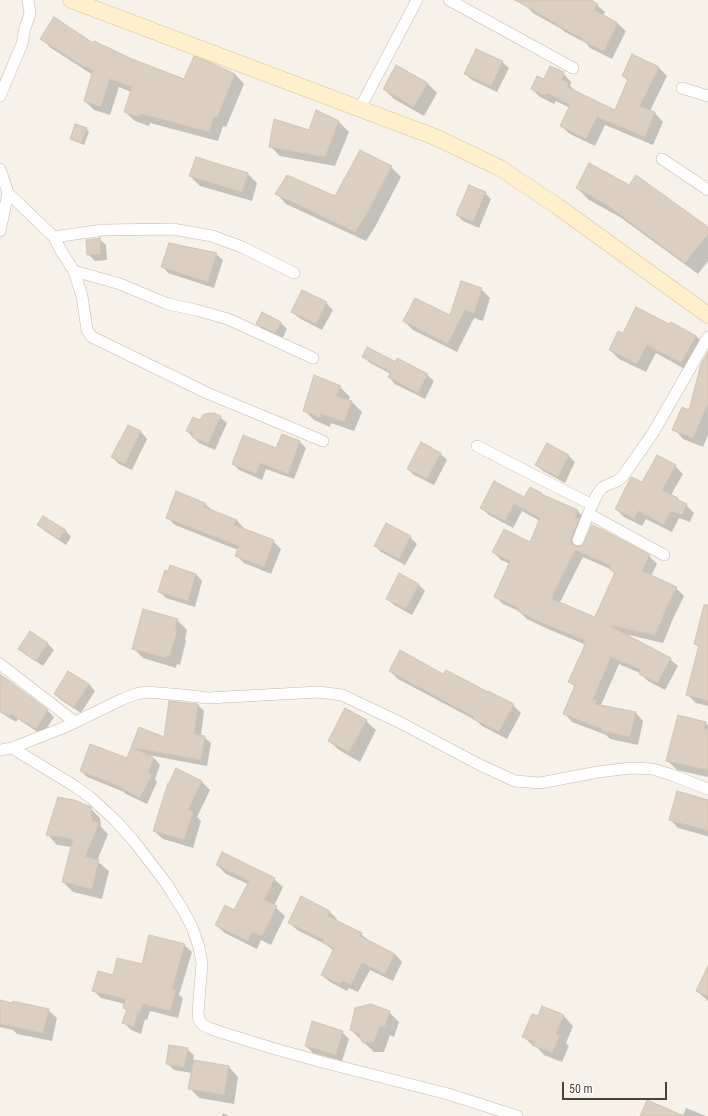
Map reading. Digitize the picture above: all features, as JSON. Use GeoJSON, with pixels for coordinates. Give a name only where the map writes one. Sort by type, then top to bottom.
{"type":"FeatureCollection","features":[{"type":"Feature","properties":{"kind":"main road"},"geometry":{"type":"LineString","coordinates":[[71,0],[435,137],[500,168],[556,206],[708,315]]}},
{"type":"Feature","properties":{"kind":"street"},"geometry":{"type":"LineString","coordinates":[[0,96],[22,44],[25,28],[30,14],[28,0]]}},
{"type":"Feature","properties":{"kind":"street"},"geometry":{"type":"LineString","coordinates":[[360,108],[417,0]]}},
{"type":"Feature","properties":{"kind":"street"},"geometry":{"type":"LineString","coordinates":[[449,0],[573,68]]}},
{"type":"Feature","properties":{"kind":"street"},"geometry":{"type":"LineString","coordinates":[[682,88],[708,96]]}},
{"type":"Feature","properties":{"kind":"street"},"geometry":{"type":"LineString","coordinates":[[662,159],[708,190]]}},
{"type":"Feature","properties":{"kind":"street"},"geometry":{"type":"LineString","coordinates":[[0,169],[8,193],[54,237],[74,271],[82,296],[87,330],[92,337],[207,393],[322,441]]}},
{"type":"Feature","properties":{"kind":"street"},"geometry":{"type":"LineString","coordinates":[[0,231],[8,193]]}},
{"type":"Feature","properties":{"kind":"street"},"geometry":{"type":"LineString","coordinates":[[54,237],[103,230],[173,229],[212,236],[242,247],[294,273]]}},
{"type":"Feature","properties":{"kind":"street"},"geometry":{"type":"LineString","coordinates":[[74,271],[120,284],[168,304],[228,319],[313,358]]}},
{"type":"Feature","properties":{"kind":"street"},"geometry":{"type":"LineString","coordinates":[[578,540],[598,493],[603,487],[617,481],[623,476],[653,433],[708,337]]}},
{"type":"Feature","properties":{"kind":"street"},"geometry":{"type":"LineString","coordinates":[[477,446],[590,510],[664,555]]}},
{"type":"Feature","properties":{"kind":"street"},"geometry":{"type":"LineString","coordinates":[[0,664],[75,722]]}},
{"type":"Feature","properties":{"kind":"street"},"geometry":{"type":"LineString","coordinates":[[0,750],[12,748],[75,722],[123,699],[146,692],[208,698],[319,692],[342,695],[401,723],[480,765],[515,781],[540,783],[598,772],[631,768],[653,769],[708,789]]}},
{"type":"Feature","properties":{"kind":"street"},"geometry":{"type":"LineString","coordinates":[[12,748],[73,785],[91,798],[133,840],[166,883],[183,910],[200,947],[202,963],[198,1013],[203,1025],[220,1032],[279,1050],[448,1094],[517,1116]]}},
{"type":"Feature","properties":{"kind":"building"},"geometry":{"type":"Polygon","coordinates":[[[515,0],[591,0],[598,4],[594,10],[618,23],[604,51],[581,40],[582,38],[556,25],[557,24],[515,0]]]}},
{"type":"Feature","properties":{"kind":"building"},"geometry":{"type":"Polygon","coordinates":[[[54,17],[93,43],[94,41],[132,59],[184,79],[194,56],[235,74],[217,118],[214,117],[209,132],[141,114],[140,117],[124,112],[132,87],[110,79],[101,107],[84,101],[93,70],[81,65],[40,39],[54,17]]]}},
{"type":"Feature","properties":{"kind":"building"},"geometry":{"type":"Polygon","coordinates":[[[476,49],[503,61],[491,86],[464,74],[476,49]]]}},
{"type":"Feature","properties":{"kind":"building"},"geometry":{"type":"Polygon","coordinates":[[[632,54],[659,67],[640,106],[655,112],[645,137],[597,117],[586,139],[560,126],[570,105],[547,93],[545,96],[531,89],[537,76],[544,79],[550,66],[564,72],[560,79],[569,83],[567,87],[615,110],[628,79],[622,76],[632,54]]]}},
{"type":"Feature","properties":{"kind":"building"},"geometry":{"type":"Polygon","coordinates":[[[396,65],[428,83],[414,107],[383,89],[396,65]]]}},
{"type":"Feature","properties":{"kind":"building"},"geometry":{"type":"Polygon","coordinates":[[[316,110],[339,121],[325,157],[269,147],[274,119],[309,130],[316,110]]]}},
{"type":"Feature","properties":{"kind":"building"},"geometry":{"type":"Polygon","coordinates":[[[75,124],[87,128],[81,143],[70,139],[75,124]]]}},
{"type":"Feature","properties":{"kind":"building"},"geometry":{"type":"Polygon","coordinates":[[[360,150],[392,166],[365,217],[355,232],[275,194],[287,175],[335,196],[360,150]]]}},
{"type":"Feature","properties":{"kind":"building"},"geometry":{"type":"Polygon","coordinates":[[[196,157],[248,173],[242,192],[189,176],[196,157]]]}},
{"type":"Feature","properties":{"kind":"building"},"geometry":{"type":"Polygon","coordinates":[[[589,163],[629,185],[636,175],[708,227],[708,234],[685,263],[607,205],[576,188],[589,163]]]}},
{"type":"Feature","properties":{"kind":"building"},"geometry":{"type":"Polygon","coordinates":[[[469,185],[486,192],[473,222],[456,215],[469,185]]]}},
{"type":"Feature","properties":{"kind":"building"},"geometry":{"type":"Polygon","coordinates":[[[100,238],[101,254],[87,255],[86,240],[100,238]]]}},
{"type":"Feature","properties":{"kind":"building"},"geometry":{"type":"Polygon","coordinates":[[[169,243],[217,253],[208,282],[161,267],[169,243]]]}},
{"type":"Feature","properties":{"kind":"building"},"geometry":{"type":"Polygon","coordinates":[[[461,281],[482,288],[474,313],[465,310],[448,344],[403,321],[415,298],[450,315],[461,281]]]}},
{"type":"Feature","properties":{"kind":"building"},"geometry":{"type":"Polygon","coordinates":[[[302,290],[327,302],[316,324],[291,312],[302,290]]]}},
{"type":"Feature","properties":{"kind":"building"},"geometry":{"type":"Polygon","coordinates":[[[636,307],[669,324],[671,322],[696,336],[681,363],[647,345],[637,364],[609,350],[618,331],[623,333],[636,307]]]}},
{"type":"Feature","properties":{"kind":"building"},"geometry":{"type":"Polygon","coordinates":[[[262,312],[281,322],[275,333],[256,324],[262,312]]]}},
{"type":"Feature","properties":{"kind":"building"},"geometry":{"type":"Polygon","coordinates":[[[367,347],[396,362],[397,358],[428,374],[418,393],[388,377],[391,372],[362,357],[367,347]]]}},
{"type":"Feature","properties":{"kind":"building"},"geometry":{"type":"Polygon","coordinates":[[[708,352],[708,404],[693,438],[672,430],[682,407],[689,410],[701,364],[708,352]]]}},
{"type":"Feature","properties":{"kind":"building"},"geometry":{"type":"Polygon","coordinates":[[[314,375],[341,386],[336,396],[352,401],[344,422],[321,414],[320,418],[303,411],[314,375]]]}},
{"type":"Feature","properties":{"kind":"building"},"geometry":{"type":"Polygon","coordinates":[[[214,413],[221,416],[208,444],[192,437],[193,433],[186,431],[193,417],[200,420],[204,414],[214,413]]]}},
{"type":"Feature","properties":{"kind":"building"},"geometry":{"type":"Polygon","coordinates":[[[128,425],[141,431],[125,464],[111,457],[128,425]]]}},
{"type":"Feature","properties":{"kind":"building"},"geometry":{"type":"Polygon","coordinates":[[[282,434],[300,441],[288,474],[260,463],[256,474],[232,464],[243,435],[276,448],[282,434]]]}},
{"type":"Feature","properties":{"kind":"building"},"geometry":{"type":"Polygon","coordinates":[[[421,442],[441,453],[427,479],[407,469],[421,442]]]}},
{"type":"Feature","properties":{"kind":"building"},"geometry":{"type":"Polygon","coordinates":[[[547,443],[569,455],[558,477],[535,465],[547,443]]]}},
{"type":"Feature","properties":{"kind":"building"},"geometry":{"type":"Polygon","coordinates":[[[657,455],[676,465],[662,490],[687,504],[682,515],[671,511],[664,525],[638,511],[634,519],[615,509],[631,477],[642,482],[657,455]]]}},
{"type":"Feature","properties":{"kind":"building"},"geometry":{"type":"Polygon","coordinates":[[[494,481],[524,497],[530,487],[542,493],[541,494],[578,510],[575,518],[579,519],[571,538],[573,545],[579,547],[583,545],[592,525],[650,555],[642,571],[677,587],[655,635],[612,626],[671,658],[657,683],[639,674],[641,670],[611,657],[593,699],[597,700],[595,704],[636,712],[630,737],[601,731],[602,729],[563,714],[575,685],[568,682],[585,645],[583,644],[584,640],[540,622],[518,611],[519,608],[494,597],[510,561],[492,552],[504,529],[530,542],[540,518],[514,504],[505,521],[480,508],[494,481]],[[575,550],[553,594],[552,599],[595,617],[615,572],[609,569],[611,566],[575,550]]]}},
{"type":"Feature","properties":{"kind":"building"},"geometry":{"type":"Polygon","coordinates":[[[176,491],[205,503],[204,507],[237,520],[234,525],[274,540],[264,567],[235,556],[239,546],[166,518],[176,491]]]}},
{"type":"Feature","properties":{"kind":"building"},"geometry":{"type":"Polygon","coordinates":[[[43,516],[66,530],[59,539],[37,525],[43,516]]]}},
{"type":"Feature","properties":{"kind":"building"},"geometry":{"type":"Polygon","coordinates":[[[386,523],[411,536],[399,559],[374,546],[386,523]]]}},
{"type":"Feature","properties":{"kind":"building"},"geometry":{"type":"Polygon","coordinates":[[[170,565],[196,574],[188,601],[158,592],[165,570],[168,571],[170,565]]]}},
{"type":"Feature","properties":{"kind":"building"},"geometry":{"type":"Polygon","coordinates":[[[399,573],[419,584],[406,609],[386,599],[399,573]]]}},
{"type":"Feature","properties":{"kind":"building"},"geometry":{"type":"Polygon","coordinates":[[[704,605],[708,605],[708,701],[686,695],[699,645],[694,644],[704,605]]]}},
{"type":"Feature","properties":{"kind":"building"},"geometry":{"type":"Polygon","coordinates":[[[143,609],[178,619],[175,630],[177,631],[170,656],[167,655],[166,658],[132,649],[143,609]]]}},
{"type":"Feature","properties":{"kind":"building"},"geometry":{"type":"Polygon","coordinates":[[[30,631],[48,643],[36,661],[18,649],[30,631]]]}},
{"type":"Feature","properties":{"kind":"building"},"geometry":{"type":"Polygon","coordinates":[[[400,650],[443,674],[446,670],[514,704],[499,732],[473,719],[474,717],[389,671],[400,650]]]}},
{"type":"Feature","properties":{"kind":"building"},"geometry":{"type":"Polygon","coordinates":[[[68,671],[89,684],[74,707],[54,694],[68,671]]]}},
{"type":"Feature","properties":{"kind":"building"},"geometry":{"type":"Polygon","coordinates":[[[0,674],[48,710],[36,729],[11,714],[9,717],[0,711],[0,674]]]}},
{"type":"Feature","properties":{"kind":"building"},"geometry":{"type":"Polygon","coordinates":[[[169,701],[198,704],[194,734],[205,736],[201,760],[134,748],[154,758],[148,773],[152,775],[140,798],[119,786],[80,771],[90,744],[127,758],[139,727],[164,737],[169,701]]]}},
{"type":"Feature","properties":{"kind":"building"},"geometry":{"type":"Polygon","coordinates":[[[345,708],[367,720],[349,752],[328,741],[345,708]]]}},
{"type":"Feature","properties":{"kind":"building"},"geometry":{"type":"Polygon","coordinates":[[[678,715],[706,722],[704,729],[708,729],[708,770],[666,761],[678,715]]]}},
{"type":"Feature","properties":{"kind":"building"},"geometry":{"type":"Polygon","coordinates":[[[176,768],[202,781],[188,810],[193,812],[184,840],[153,831],[168,783],[176,768]]]}},
{"type":"Feature","properties":{"kind":"building"},"geometry":{"type":"Polygon","coordinates":[[[677,791],[708,800],[708,831],[669,820],[677,791]]]}},
{"type":"Feature","properties":{"kind":"building"},"geometry":{"type":"Polygon","coordinates":[[[58,797],[74,800],[91,807],[92,821],[99,823],[85,857],[99,860],[92,889],[62,882],[73,839],[46,835],[58,797]]]}},
{"type":"Feature","properties":{"kind":"building"},"geometry":{"type":"Polygon","coordinates":[[[222,852],[275,878],[264,900],[277,906],[262,936],[252,932],[248,941],[215,925],[225,905],[234,910],[249,881],[216,865],[222,852]]]}},
{"type":"Feature","properties":{"kind":"building"},"geometry":{"type":"Polygon","coordinates":[[[301,896],[330,911],[328,916],[362,933],[360,936],[395,954],[385,974],[362,963],[351,985],[342,981],[340,984],[321,975],[334,948],[323,943],[324,940],[288,923],[301,896]]]}},
{"type":"Feature","properties":{"kind":"building"},"geometry":{"type":"Polygon","coordinates":[[[149,935],[185,944],[172,989],[176,990],[170,1011],[143,1004],[140,1013],[138,1012],[134,1027],[122,1023],[127,1009],[123,1008],[125,999],[92,991],[98,971],[113,975],[117,958],[142,964],[149,935]]]}},
{"type":"Feature","properties":{"kind":"building"},"geometry":{"type":"Polygon","coordinates":[[[708,966],[708,997],[696,991],[708,966]]]}},
{"type":"Feature","properties":{"kind":"building"},"geometry":{"type":"Polygon","coordinates":[[[0,1000],[12,1003],[13,1001],[49,1009],[43,1033],[0,1024],[0,1000]]]}},
{"type":"Feature","properties":{"kind":"building"},"geometry":{"type":"Polygon","coordinates":[[[370,1004],[390,1011],[384,1028],[380,1026],[374,1042],[363,1043],[359,1034],[350,1030],[355,1008],[370,1004]]]}},
{"type":"Feature","properties":{"kind":"building"},"geometry":{"type":"Polygon","coordinates":[[[542,1006],[564,1015],[556,1034],[560,1035],[552,1053],[533,1045],[535,1042],[522,1037],[532,1014],[538,1016],[542,1006]]]}},
{"type":"Feature","properties":{"kind":"building"},"geometry":{"type":"Polygon","coordinates":[[[312,1021],[343,1031],[336,1055],[305,1046],[312,1021]]]}},
{"type":"Feature","properties":{"kind":"building"},"geometry":{"type":"Polygon","coordinates":[[[169,1045],[188,1048],[184,1067],[166,1064],[169,1045]]]}},
{"type":"Feature","properties":{"kind":"building"},"geometry":{"type":"Polygon","coordinates":[[[194,1060],[229,1066],[224,1095],[188,1089],[194,1060]]]}},
{"type":"Feature","properties":{"kind":"building"},"geometry":{"type":"Polygon","coordinates":[[[647,1100],[684,1116],[640,1116],[647,1100]]]}}]}
